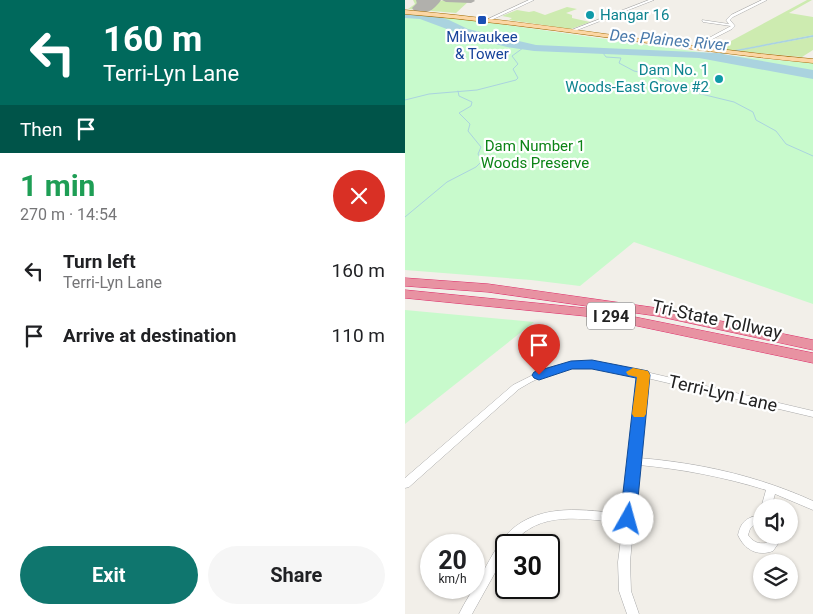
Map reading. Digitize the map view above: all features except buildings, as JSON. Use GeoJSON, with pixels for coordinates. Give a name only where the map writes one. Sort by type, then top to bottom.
{"type":"FeatureCollection","features":[{"type":"Feature","properties":{"kind":"highway","name":"Tri-State Tollway"},"geometry":{"type":"LineString","coordinates":[[405,282],[488,288],[657,312],[813,345]]}},
{"type":"Feature","properties":{"kind":"highway","name":"Tri-State Tollway"},"geometry":{"type":"LineString","coordinates":[[405,294],[595,313],[813,358]]}},
{"type":"Feature","properties":{"kind":"main road"},"geometry":{"type":"LineString","coordinates":[[405,11],[467,16],[735,53],[813,60]]}},
{"type":"Feature","properties":{"kind":"street"},"geometry":{"type":"LineString","coordinates":[[488,20],[526,1],[532,0]]}},
{"type":"Feature","properties":{"kind":"street"},"geometry":{"type":"LineString","coordinates":[[571,31],[651,0]]}},
{"type":"Feature","properties":{"kind":"street"},"geometry":{"type":"LineString","coordinates":[[733,25],[729,18],[765,0]]}},
{"type":"Feature","properties":{"kind":"street"},"geometry":{"type":"LineString","coordinates":[[703,21],[733,25]]}},
{"type":"Feature","properties":{"kind":"street"},"geometry":{"type":"LineString","coordinates":[[694,47],[731,28],[733,25]]}},
{"type":"Feature","properties":{"kind":"street","name":"Terri-Lyn Lane"},"geometry":{"type":"LineString","coordinates":[[405,484],[516,386],[550,370],[571,365],[592,364],[721,391],[813,414]]}},
{"type":"Feature","properties":{"kind":"street"},"geometry":{"type":"LineString","coordinates":[[633,614],[629,605],[624,578],[628,519],[643,375]]}},
{"type":"Feature","properties":{"kind":"street"},"geometry":{"type":"LineString","coordinates":[[635,461],[697,468],[771,489],[813,506]]}},
{"type":"Feature","properties":{"kind":"street"},"geometry":{"type":"LineString","coordinates":[[768,499],[771,489]]}},
{"type":"Feature","properties":{"kind":"street"},"geometry":{"type":"LineString","coordinates":[[465,614],[507,542],[526,524],[548,515],[562,514],[628,519]]}},
{"type":"Feature","properties":{"kind":"street"},"geometry":{"type":"LineString","coordinates":[[753,521],[745,526],[743,535],[748,544],[758,548],[769,548],[772,544]]}},
{"type":"Feature","properties":{"kind":"green space"},"geometry":{"type":"Polygon","coordinates":[[[413,0],[418,0],[420,6],[415,8],[424,7],[435,1],[469,1],[456,13],[408,9],[415,4],[413,0]]]}},
{"type":"Feature","properties":{"kind":"green space"},"geometry":{"type":"Polygon","coordinates":[[[807,0],[812,0],[789,13],[813,17],[813,35],[732,51],[718,48],[807,0]]]}},
{"type":"Feature","properties":{"kind":"green space"},"geometry":{"type":"Polygon","coordinates":[[[567,7],[577,9],[566,13],[572,15],[572,18],[590,22],[571,29],[509,20],[512,18],[502,16],[517,10],[534,11],[545,15],[567,7]]]}},
{"type":"Feature","properties":{"kind":"green space","name":"Dam Number 1 Woods Preserve"},"geometry":{"type":"Polygon","coordinates":[[[405,13],[507,25],[660,47],[813,63],[813,304],[634,242],[580,286],[531,280],[405,270],[405,13]]]}},
{"type":"Feature","properties":{"kind":"green space"},"geometry":{"type":"Polygon","coordinates":[[[813,37],[813,50],[802,57],[736,51],[813,37]]]}},
{"type":"Feature","properties":{"kind":"green space"},"geometry":{"type":"Polygon","coordinates":[[[405,310],[534,322],[405,424],[405,310]]]}},
{"type":"Feature","properties":{"kind":"water"},"geometry":{"type":"Polygon","coordinates":[[[405,14],[437,16],[468,29],[536,45],[717,53],[813,70],[813,79],[699,58],[534,51],[507,47],[471,38],[420,19],[405,18],[405,14]]]}},
{"type":"Feature","properties":{"kind":"waterway","name":"Des Plaines River"},"geometry":{"type":"LineString","coordinates":[[711,55],[813,36]]}},
{"type":"Feature","properties":{"kind":"waterway"},"geometry":{"type":"LineString","coordinates":[[458,92],[477,90],[516,80],[518,78],[513,69],[518,64],[512,56],[523,48]]}},
{"type":"Feature","properties":{"kind":"waterway"},"geometry":{"type":"LineString","coordinates":[[603,53],[606,57],[621,58],[619,63],[634,71],[656,76],[697,93],[734,102],[753,112],[756,120],[776,131],[786,144],[813,156]]}},
{"type":"Feature","properties":{"kind":"waterway"},"geometry":{"type":"LineString","coordinates":[[405,100],[429,94],[458,92]]}},
{"type":"Feature","properties":{"kind":"waterway"},"geometry":{"type":"LineString","coordinates":[[405,217],[447,182],[476,167],[482,161],[478,154],[481,147],[468,131],[470,124],[459,113],[471,106],[472,102],[459,96],[458,92]]}},
{"type":"Feature","properties":{"kind":"taxiway"},"geometry":{"type":"LineString","coordinates":[[420,0],[421,6],[424,7]]}},
{"type":"Feature","properties":{"kind":"taxiway"},"geometry":{"type":"LineString","coordinates":[[446,0],[471,1]]}},
{"type":"Feature","properties":{"kind":"runway"},"geometry":{"type":"LineString","coordinates":[[422,8],[432,0]]}},
{"type":"Feature","properties":{"kind":"slow traffic"},"geometry":{"type":"LineString","coordinates":[[633,372],[643,375],[639,414]]}},
{"type":"Feature","properties":{"kind":"place","name":"Hangar 16"},"geometry":{"type":"Point","coordinates":[590,15]}},
{"type":"Feature","properties":{"kind":"place","name":"Milwaukee & Tower"},"geometry":{"type":"Point","coordinates":[482,20]}},
{"type":"Feature","properties":{"kind":"place","name":"Dam No. 1 Woods-East Grove #2"},"geometry":{"type":"Point","coordinates":[719,79]}},
{"type":"Feature","properties":{"kind":"route"},"geometry":{"type":"LineString","coordinates":[[539,375],[571,365],[592,364],[643,375],[628,519]]}}]}
